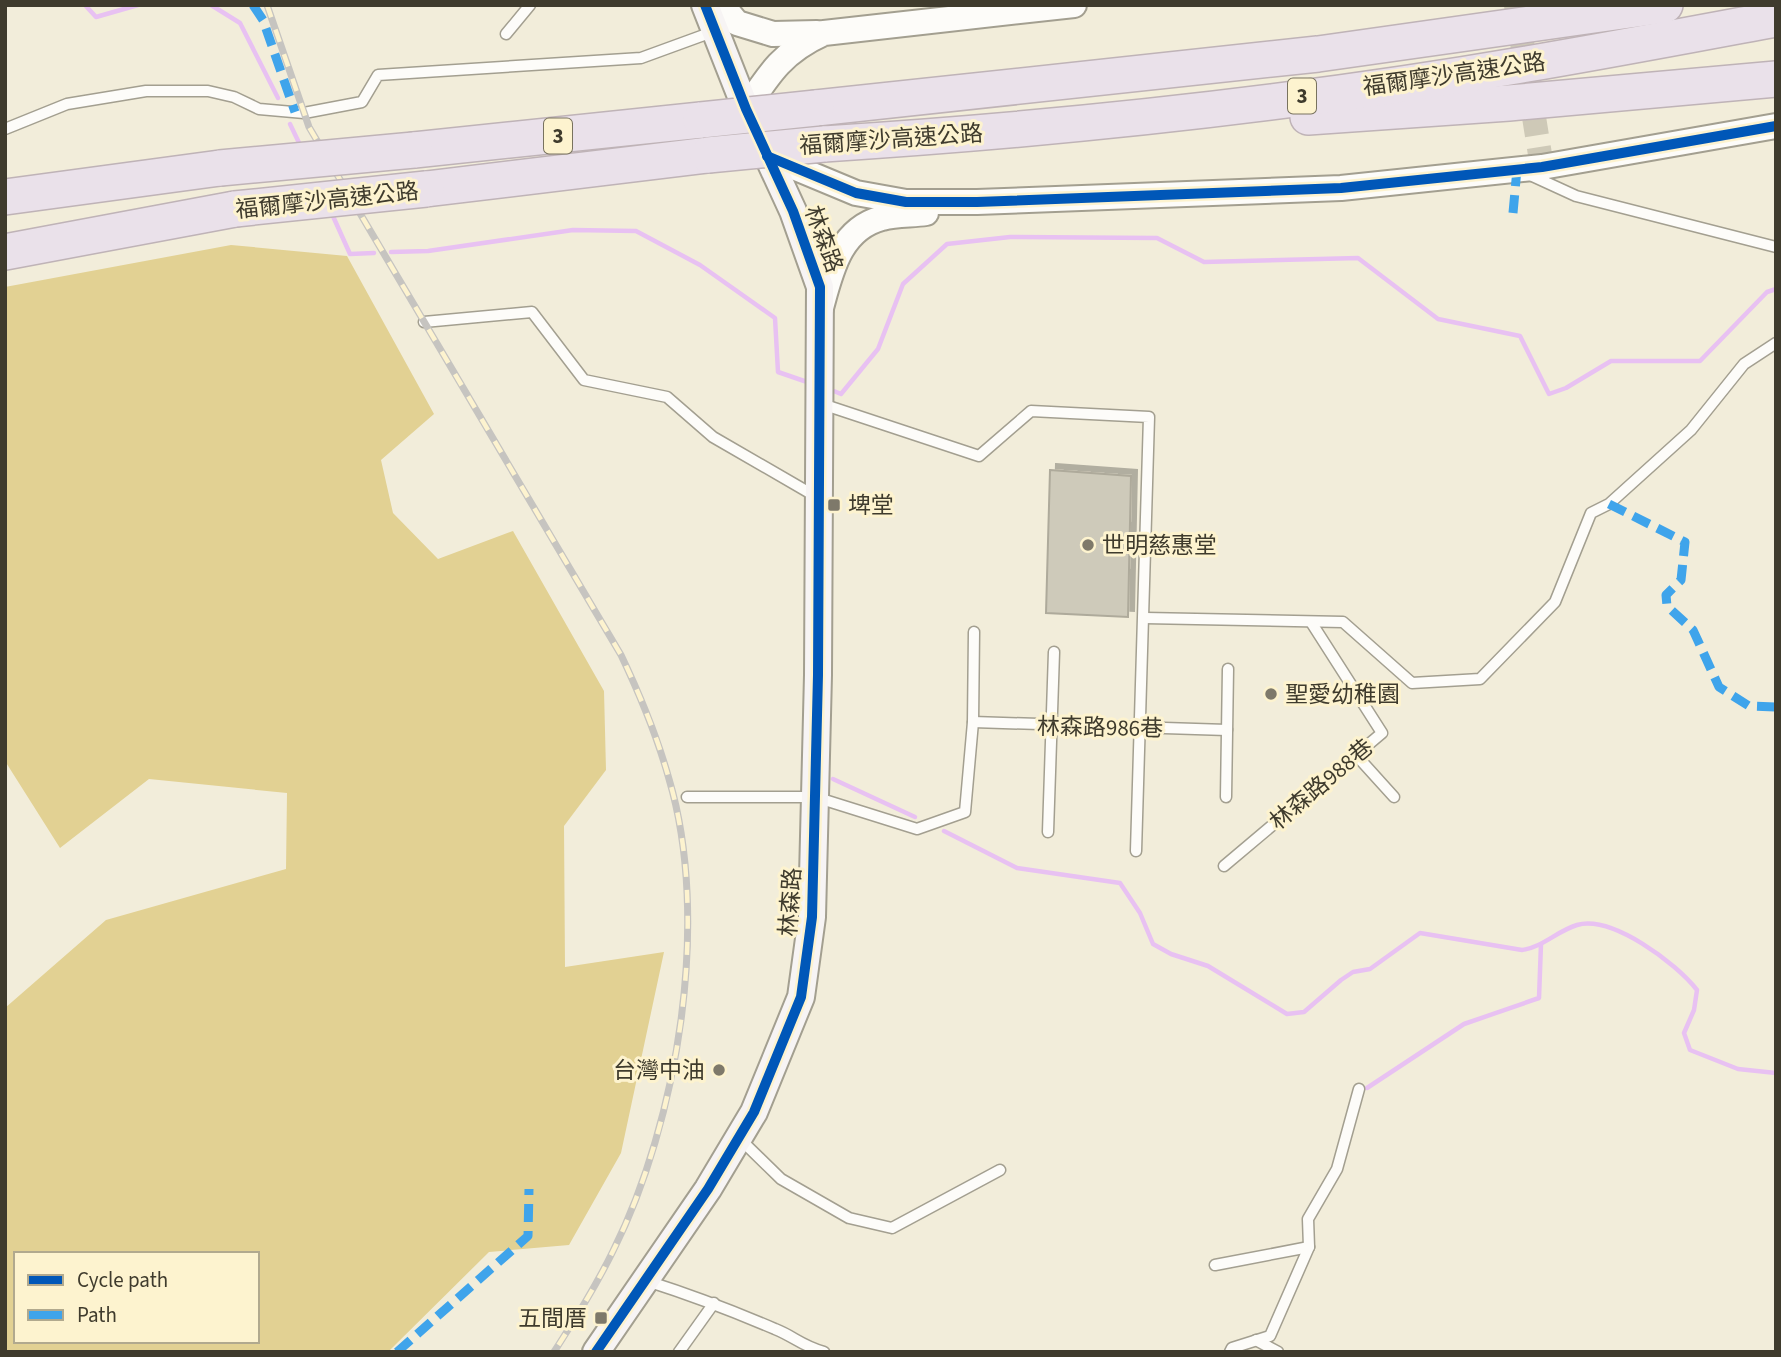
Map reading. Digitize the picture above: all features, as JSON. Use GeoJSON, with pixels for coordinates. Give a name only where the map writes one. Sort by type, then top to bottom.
{"type":"FeatureCollection","features":[{"type":"Feature","properties":{"kind":"highway"},"geometry":{"type":"LineString","coordinates":[[1426,39],[1519,11],[1552,5]]}},
{"type":"Feature","properties":{"kind":"highway","name":"福爾摩沙高速公路"},"geometry":{"type":"LineString","coordinates":[[5,197],[220,168],[1138,75],[1426,39],[1665,5]]}},
{"type":"Feature","properties":{"kind":"highway","name":"福爾摩沙高速公路"},"geometry":{"type":"LineString","coordinates":[[5,252],[235,209],[708,155],[941,136],[1261,102],[1525,65],[1776,19]]}},
{"type":"Feature","properties":{"kind":"highway"},"geometry":{"type":"LineString","coordinates":[[941,136],[1133,131],[1509,103],[1776,79]]}},
{"type":"Feature","properties":{"kind":"main road","name":"林森路"},"geometry":{"type":"LineString","coordinates":[[596,1352],[647,1280],[739,1138],[760,1100],[801,997],[812,917],[820,287],[793,211],[746,109],[719,18],[705,5]]}},
{"type":"Feature","properties":{"kind":"street"},"geometry":{"type":"LineString","coordinates":[[719,18],[773,34],[824,33],[1074,5]]}},
{"type":"Feature","properties":{"kind":"street"},"geometry":{"type":"LineString","coordinates":[[746,109],[770,72],[797,45],[824,33]]}},
{"type":"Feature","properties":{"kind":"street"},"geometry":{"type":"LineString","coordinates":[[767,156],[856,193],[906,202],[977,202],[1341,188],[1517,169],[1776,126]]}},
{"type":"Feature","properties":{"kind":"street"},"geometry":{"type":"LineString","coordinates":[[821,310],[832,267],[850,234],[881,218],[954,210],[977,202]]}},
{"type":"Feature","properties":{"kind":"lane"},"geometry":{"type":"LineString","coordinates":[[506,34],[530,5]]}},
{"type":"Feature","properties":{"kind":"lane"},"geometry":{"type":"LineString","coordinates":[[5,129],[66,104],[146,91],[208,91],[234,97],[259,109],[304,113],[362,102],[378,75],[641,58],[719,18]]}},
{"type":"Feature","properties":{"kind":"lane"},"geometry":{"type":"LineString","coordinates":[[1517,169],[1576,196],[1776,247]]}},
{"type":"Feature","properties":{"kind":"lane"},"geometry":{"type":"LineString","coordinates":[[424,322],[532,312],[584,380],[667,397],[712,438],[818,498]]}},
{"type":"Feature","properties":{"kind":"lane"},"geometry":{"type":"LineString","coordinates":[[1145,618],[1343,622],[1412,683],[1480,679],[1555,602],[1591,513],[1609,504],[1691,430],[1744,364],[1776,343]]}},
{"type":"Feature","properties":{"kind":"lane"},"geometry":{"type":"LineString","coordinates":[[819,392],[979,456],[1031,411],[1149,417],[1136,850]]}},
{"type":"Feature","properties":{"kind":"lane","name":"林森路988巷"},"geometry":{"type":"LineString","coordinates":[[1224,866],[1382,733],[1311,622]]}},
{"type":"Feature","properties":{"kind":"lane"},"geometry":{"type":"LineString","coordinates":[[687,797],[815,797],[917,829],[965,812],[973,722],[974,632]]}},
{"type":"Feature","properties":{"kind":"lane"},"geometry":{"type":"LineString","coordinates":[[1048,832],[1055,652]]}},
{"type":"Feature","properties":{"kind":"lane"},"geometry":{"type":"LineString","coordinates":[[1226,797],[1228,669]]}},
{"type":"Feature","properties":{"kind":"lane","name":"林森路986巷"},"geometry":{"type":"LineString","coordinates":[[973,722],[1227,730]]}},
{"type":"Feature","properties":{"kind":"lane"},"geometry":{"type":"LineString","coordinates":[[1356,755],[1394,797]]}},
{"type":"Feature","properties":{"kind":"lane"},"geometry":{"type":"LineString","coordinates":[[1230,1352],[1270,1336],[1309,1247],[1308,1219],[1337,1169],[1359,1089]]}},
{"type":"Feature","properties":{"kind":"lane"},"geometry":{"type":"LineString","coordinates":[[739,1138],[781,1179],[849,1219],[892,1228],[1000,1170]]}},
{"type":"Feature","properties":{"kind":"lane"},"geometry":{"type":"LineString","coordinates":[[1214,1265],[1309,1247]]}},
{"type":"Feature","properties":{"kind":"lane"},"geometry":{"type":"LineString","coordinates":[[647,1280],[714,1303],[781,1331],[798,1349],[824,1352]]}},
{"type":"Feature","properties":{"kind":"lane"},"geometry":{"type":"LineString","coordinates":[[679,1352],[714,1303]]}},
{"type":"Feature","properties":{"kind":"lane"},"geometry":{"type":"LineString","coordinates":[[1256,1340],[1278,1352]]}},
{"type":"Feature","properties":{"kind":"shaded area"},"geometry":{"type":"Polygon","coordinates":[[[231,245],[347,256],[434,414],[381,460],[393,513],[438,559],[513,531],[604,691],[606,770],[564,826],[565,967],[664,952],[621,1153],[569,1245],[489,1252],[388,1352],[5,1352],[5,1008],[106,920],[286,869],[287,793],[149,779],[60,848],[5,761],[5,287],[231,245]]]}},
{"type":"Feature","properties":{"kind":"building","name":"世明慈惠堂"},"geometry":{"type":"Polygon","coordinates":[[[1050,470],[1131,476],[1128,617],[1046,613],[1050,470]]]}},
{"type":"Feature","properties":{"kind":"waterway"},"geometry":{"type":"LineString","coordinates":[[85,5],[96,17],[138,5]]}},
{"type":"Feature","properties":{"kind":"waterway"},"geometry":{"type":"LineString","coordinates":[[211,5],[240,23],[278,98]]}},
{"type":"Feature","properties":{"kind":"waterway"},"geometry":{"type":"LineString","coordinates":[[290,124],[302,149]]}},
{"type":"Feature","properties":{"kind":"waterway"},"geometry":{"type":"LineString","coordinates":[[332,214],[350,254],[374,253]]}},
{"type":"Feature","properties":{"kind":"waterway"},"geometry":{"type":"LineString","coordinates":[[391,252],[428,251],[573,230],[636,231],[700,265],[775,318],[778,372],[810,383]]}},
{"type":"Feature","properties":{"kind":"waterway"},"geometry":{"type":"LineString","coordinates":[[829,389],[841,394],[878,349],[903,284],[947,244],[1010,237],[1157,238],[1204,262],[1358,258],[1438,319],[1520,336],[1549,394],[1566,388],[1611,361],[1700,361],[1767,292],[1776,289]]}},
{"type":"Feature","properties":{"kind":"waterway"},"geometry":{"type":"LineString","coordinates":[[833,779],[915,817]]}},
{"type":"Feature","properties":{"kind":"waterway"},"geometry":{"type":"LineString","coordinates":[[944,831],[1017,868],[1120,883],[1140,913],[1153,944],[1171,954],[1208,966],[1287,1014],[1304,1012],[1341,980],[1353,972],[1370,969],[1420,933],[1522,950],[1537,946],[1577,925],[1608,927],[1659,955],[1697,990],[1694,1010],[1684,1033],[1690,1050],[1738,1069],[1776,1073]]}},
{"type":"Feature","properties":{"kind":"waterway"},"geometry":{"type":"LineString","coordinates":[[1367,1088],[1464,1024],[1539,998],[1541,944]]}},
{"type":"Feature","properties":{"kind":"tunnel"},"geometry":{"type":"LineString","coordinates":[[1516,5],[1542,167]]}},
{"type":"Feature","properties":{"kind":"railway"},"geometry":{"type":"LineString","coordinates":[[267,5],[309,127],[621,655],[659,747],[681,834],[687,894],[687,956],[681,1019],[670,1082],[655,1142],[636,1199],[600,1277],[554,1352]]}},
{"type":"Feature","properties":{"kind":"marked path"},"geometry":{"type":"LineString","coordinates":[[253,5],[263,20],[295,112]]}},
{"type":"Feature","properties":{"kind":"marked path"},"geometry":{"type":"LineString","coordinates":[[1513,213],[1517,169]]}},
{"type":"Feature","properties":{"kind":"marked path"},"geometry":{"type":"LineString","coordinates":[[1609,504],[1685,542],[1681,580],[1666,595],[1667,606],[1693,630],[1719,687],[1749,706],[1776,707]]}},
{"type":"Feature","properties":{"kind":"marked path"},"geometry":{"type":"LineString","coordinates":[[397,1352],[528,1236],[529,1189]]}},
{"type":"Feature","properties":{"kind":"cycle path"},"geometry":{"type":"LineString","coordinates":[[596,1352],[708,1189],[754,1112],[801,997],[812,917],[818,675],[820,287],[793,211],[746,109],[705,5]]}},
{"type":"Feature","properties":{"kind":"cycle path"},"geometry":{"type":"LineString","coordinates":[[767,156],[856,193],[906,202],[977,202],[1341,188],[1542,167],[1776,126]]}},
{"type":"Feature","properties":{"kind":"place","name":"埤堂"},"geometry":{"type":"Point","coordinates":[834,505]}},
{"type":"Feature","properties":{"kind":"place","name":"世明慈惠堂"},"geometry":{"type":"Point","coordinates":[1088,545]}},
{"type":"Feature","properties":{"kind":"place","name":"聖愛幼稚園"},"geometry":{"type":"Point","coordinates":[1271,694]}},
{"type":"Feature","properties":{"kind":"place","name":"台灣中油"},"geometry":{"type":"Point","coordinates":[719,1070]}},
{"type":"Feature","properties":{"kind":"place","name":"五間厝"},"geometry":{"type":"Point","coordinates":[601,1318]}}]}
